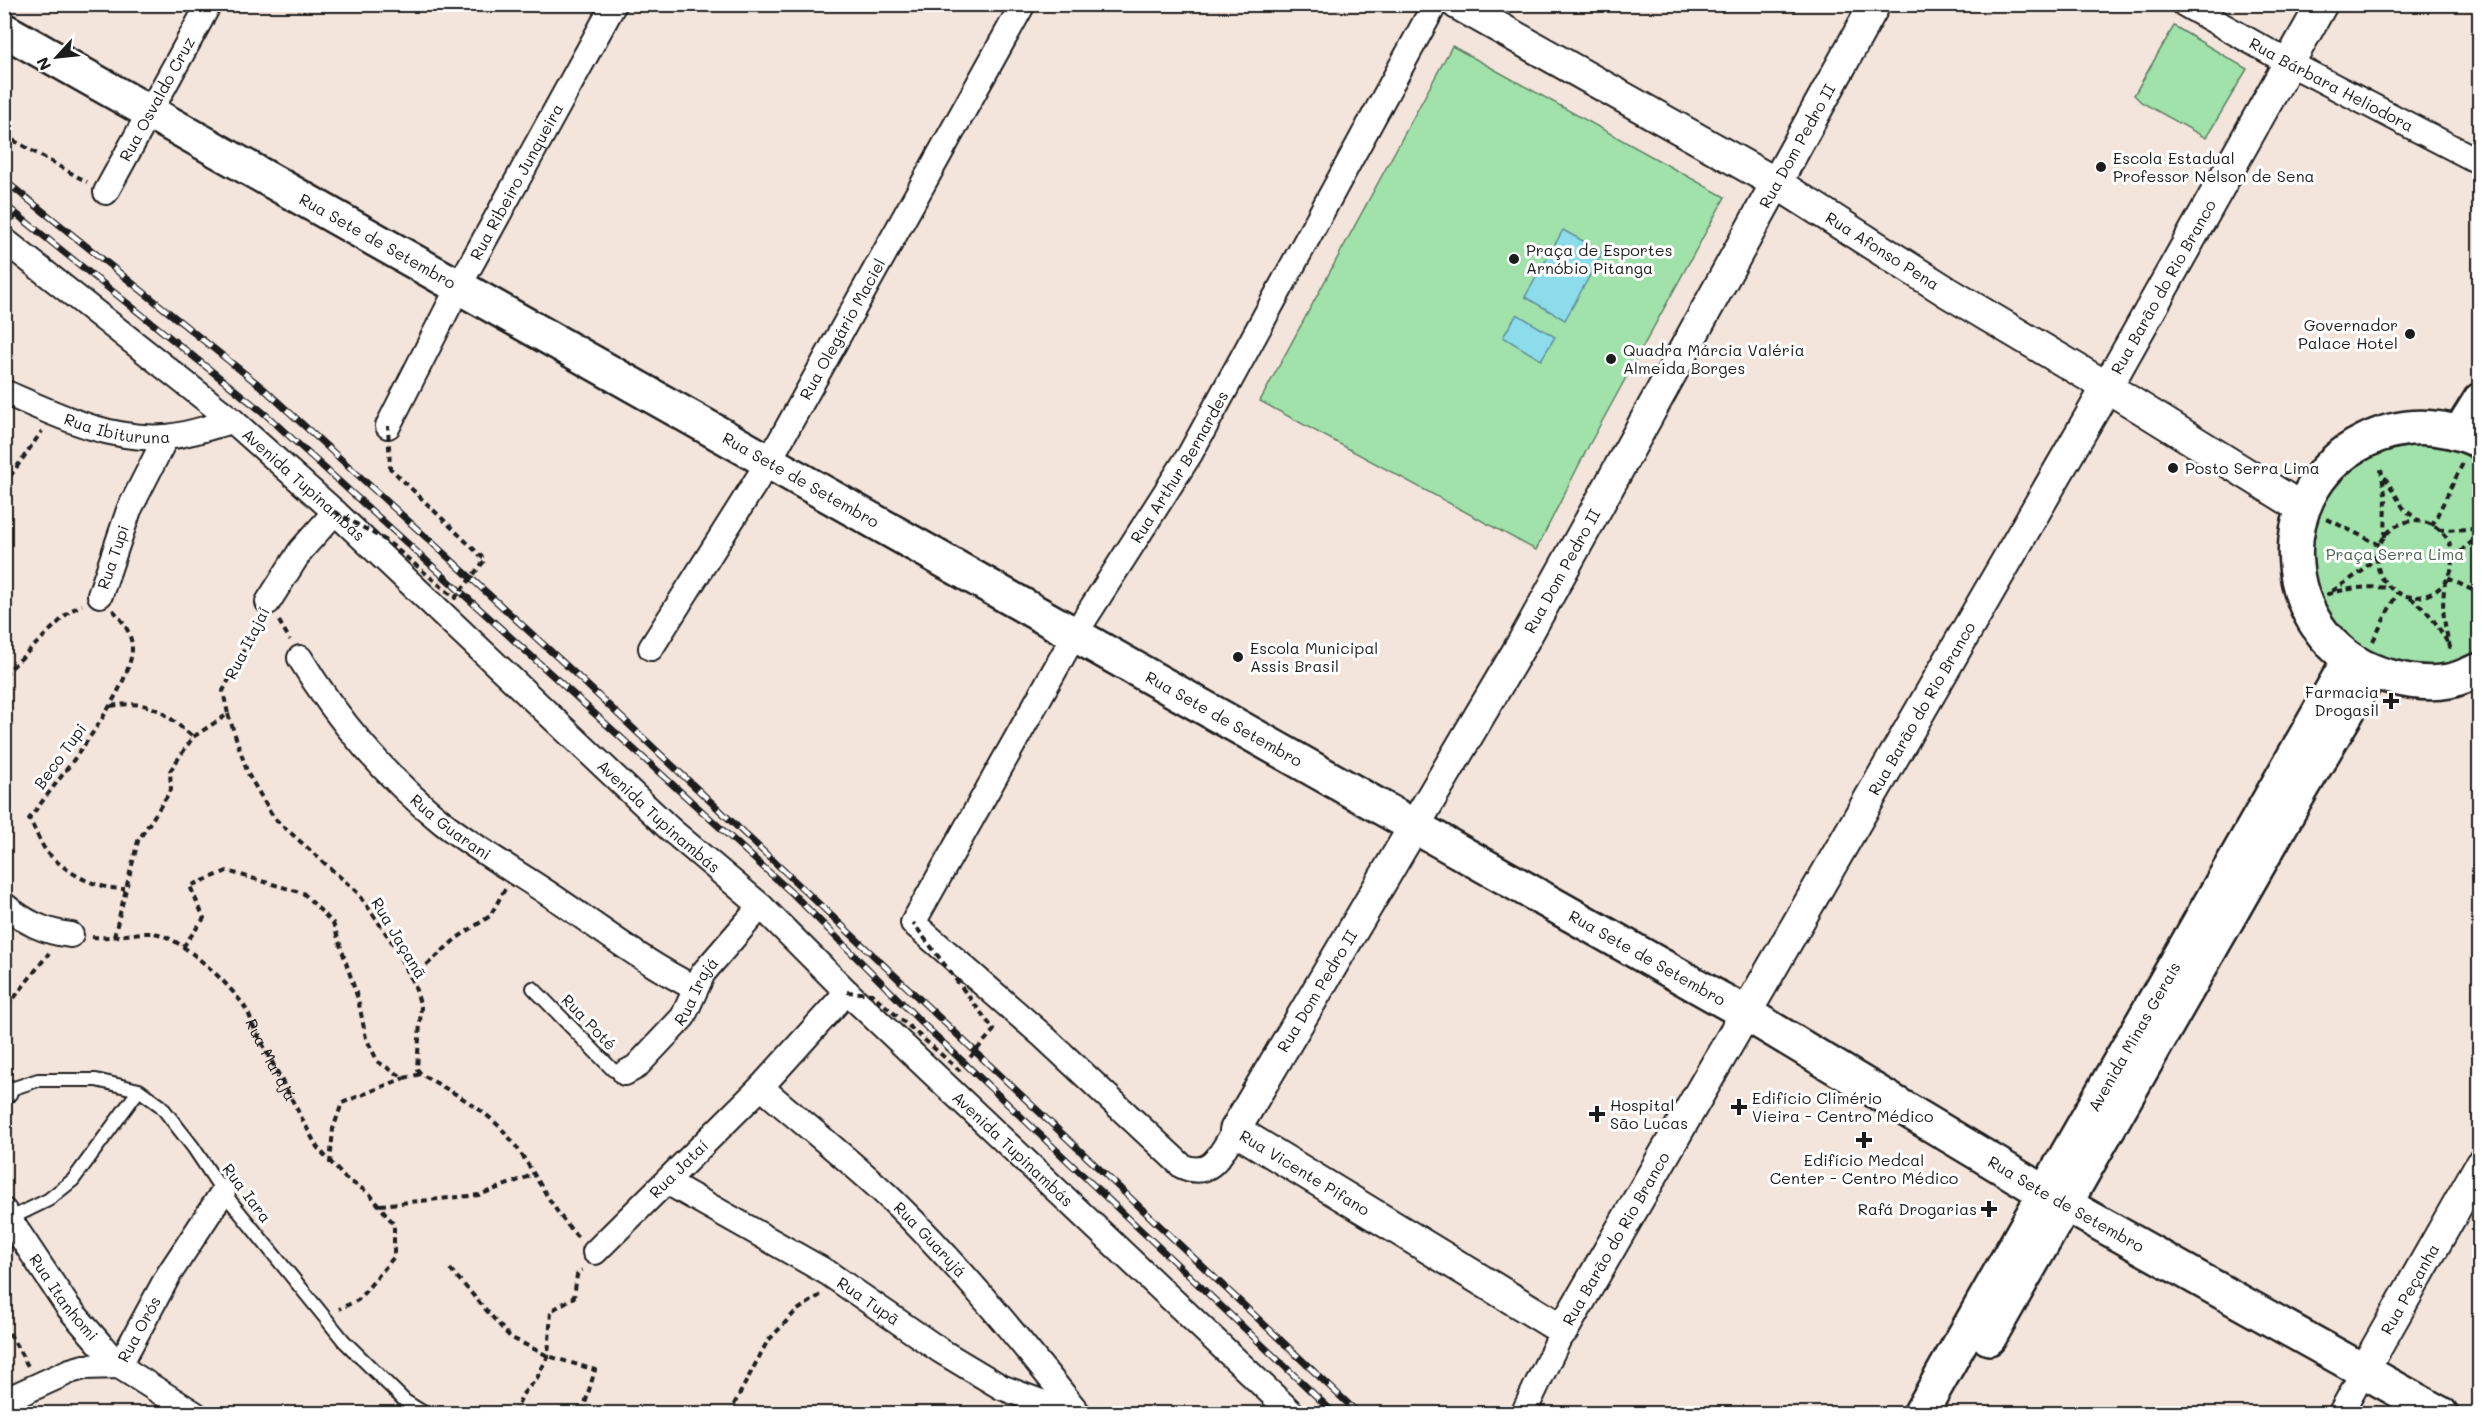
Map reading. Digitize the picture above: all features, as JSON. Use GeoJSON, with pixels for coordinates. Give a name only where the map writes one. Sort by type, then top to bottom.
{"type":"FeatureCollection","features":[{"type":"Feature","properties":{"kind":"main road","name":"Rua Sete de Setembro"},"geometry":{"type":"LineString","coordinates":[[4,30],[1747,1014],[2055,1198],[2440,1413]]}},
{"type":"Feature","properties":{"kind":"main road"},"geometry":{"type":"LineString","coordinates":[[2480,400],[2468,443],[2422,426],[2384,432],[2349,448],[2321,474],[2311,512],[2294,550],[2300,592],[2318,630],[2363,661],[2415,683],[2450,681],[2480,670]]}},
{"type":"Feature","properties":{"kind":"main road","name":"Avenida Minas Gerais"},"geometry":{"type":"LineString","coordinates":[[1920,1413],[2055,1198],[2363,661]]}},
{"type":"Feature","properties":{"kind":"main road","name":"Avenida Minas Gerais"},"geometry":{"type":"LineString","coordinates":[[1946,1413],[2055,1198]]}},
{"type":"Feature","properties":{"kind":"street","name":"Rua Osvaldo Cruz"},"geometry":{"type":"LineString","coordinates":[[106,192],[209,4]]}},
{"type":"Feature","properties":{"kind":"street","name":"Rua Ribeiro Junqueira"},"geometry":{"type":"LineString","coordinates":[[388,426],[458,288],[614,4]]}},
{"type":"Feature","properties":{"kind":"street","name":"Rua Olegário Maciel"},"geometry":{"type":"LineString","coordinates":[[651,648],[769,461],[1023,4]]}},
{"type":"Feature","properties":{"kind":"street","name":"Rua Arthur Bernardes"},"geometry":{"type":"LineString","coordinates":[[913,923],[1075,634],[1190,454],[1435,4]]}},
{"type":"Feature","properties":{"kind":"street","name":"Rua Afonso Pena"},"geometry":{"type":"LineString","coordinates":[[1457,4],[1776,183],[1949,293],[2311,512]]}},
{"type":"Feature","properties":{"kind":"street","name":"Rua Dom Pedro II"},"geometry":{"type":"LineString","coordinates":[[1236,1130],[1523,642],[1875,4]]}},
{"type":"Feature","properties":{"kind":"street","name":"Rua Bárbara Heliodora"},"geometry":{"type":"LineString","coordinates":[[2184,4],[2290,64],[2480,162]]}},
{"type":"Feature","properties":{"kind":"street","name":"Rua Barão do Rio Branco"},"geometry":{"type":"LineString","coordinates":[[1523,1413],[1563,1330],[2107,387],[2322,4]]}},
{"type":"Feature","properties":{"kind":"street","name":"Avenida Tupinambás"},"geometry":{"type":"LineString","coordinates":[[4,240],[232,421],[335,512],[670,830],[761,906],[847,992],[1293,1413]]}},
{"type":"Feature","properties":{"kind":"street","name":"Rua Ibituruna"},"geometry":{"type":"LineString","coordinates":[[4,392],[101,430],[130,436],[166,437],[232,421]]}},
{"type":"Feature","properties":{"kind":"street","name":"Rua Tupi"},"geometry":{"type":"LineString","coordinates":[[100,595],[129,510],[166,437]]}},
{"type":"Feature","properties":{"kind":"street","name":"Rua Itajaí"},"geometry":{"type":"LineString","coordinates":[[268,602],[301,550],[335,512]]}},
{"type":"Feature","properties":{"kind":"street","name":"Rua Guarani"},"geometry":{"type":"LineString","coordinates":[[300,658],[336,712],[395,780],[421,804],[477,847],[643,958],[695,988]]}},
{"type":"Feature","properties":{"kind":"street"},"geometry":{"type":"LineString","coordinates":[[4,904],[20,918],[36,927],[68,934]]}},
{"type":"Feature","properties":{"kind":"street","name":"Rua Irajá"},"geometry":{"type":"LineString","coordinates":[[625,1072],[636,1067],[683,1017],[704,973],[761,906]]}},
{"type":"Feature","properties":{"kind":"street","name":"Rua Vicente Pifano"},"geometry":{"type":"LineString","coordinates":[[913,923],[1043,1036],[1182,1166],[1191,1171],[1198,1171],[1213,1164],[1236,1130],[1563,1330]]}},
{"type":"Feature","properties":{"kind":"street","name":"Rua Jataí"},"geometry":{"type":"LineString","coordinates":[[596,1252],[762,1087],[847,992]]}},
{"type":"Feature","properties":{"kind":"street","name":"Rua Guarujá"},"geometry":{"type":"LineString","coordinates":[[762,1087],[890,1199],[924,1232],[1033,1356],[1078,1413]]}},
{"type":"Feature","properties":{"kind":"street","name":"Rua Peçanha"},"geometry":{"type":"LineString","coordinates":[[2340,1413],[2480,1165]]}},
{"type":"Feature","properties":{"kind":"street","name":"Rua Tupã"},"geometry":{"type":"LineString","coordinates":[[667,1182],[841,1282],[941,1351],[1001,1387],[1073,1413]]}},
{"type":"Feature","properties":{"kind":"street","name":"Rua Orós"},"geometry":{"type":"LineString","coordinates":[[4,1401],[70,1371],[84,1367],[119,1365],[169,1274],[223,1192]]}},
{"type":"Feature","properties":{"kind":"street","name":"Rua Itanhomi"},"geometry":{"type":"LineString","coordinates":[[7,1215],[68,1307],[119,1365],[195,1413]]}},
{"type":"Feature","properties":{"kind":"lane","name":"Rua Poté"},"geometry":{"type":"LineString","coordinates":[[533,988],[613,1070],[625,1072]]}},
{"type":"Feature","properties":{"kind":"lane","name":"Rua Iara"},"geometry":{"type":"LineString","coordinates":[[5,1091],[38,1080],[96,1080],[139,1090],[161,1106],[177,1125],[223,1192],[344,1341],[405,1401],[426,1413]]}},
{"type":"Feature","properties":{"kind":"lane"},"geometry":{"type":"LineString","coordinates":[[7,1215],[48,1200],[73,1180],[139,1090]]}},
{"type":"Feature","properties":{"kind":"path"},"geometry":{"type":"LineString","coordinates":[[4,135],[106,192]]}},
{"type":"Feature","properties":{"kind":"path"},"geometry":{"type":"LineString","coordinates":[[335,512],[387,541],[455,598],[485,560],[390,468],[388,426]]}},
{"type":"Feature","properties":{"kind":"path"},"geometry":{"type":"LineString","coordinates":[[4,485],[34,443]]}},
{"type":"Feature","properties":{"kind":"path"},"geometry":{"type":"LineString","coordinates":[[2432,526],[2468,443]]}},
{"type":"Feature","properties":{"kind":"path"},"geometry":{"type":"LineString","coordinates":[[2385,537],[2386,500],[2381,471],[2404,508],[2420,522],[2432,526],[2444,535],[2451,546],[2452,563],[2442,601],[2443,618],[2450,647],[2436,623],[2421,606],[2409,597],[2397,593],[2380,573],[2378,553],[2385,537],[2400,524],[2420,522]]}},
{"type":"Feature","properties":{"kind":"path"},"geometry":{"type":"LineString","coordinates":[[2311,512],[2380,545]]}},
{"type":"Feature","properties":{"kind":"path"},"geometry":{"type":"LineString","coordinates":[[2437,530],[2480,529]]}},
{"type":"Feature","properties":{"kind":"path"},"geometry":{"type":"LineString","coordinates":[[2452,563],[2465,547],[2480,536]]}},
{"type":"Feature","properties":{"kind":"path"},"geometry":{"type":"LineString","coordinates":[[2378,553],[2364,570],[2328,594],[2365,587],[2391,588]]}},
{"type":"Feature","properties":{"kind":"path"},"geometry":{"type":"LineString","coordinates":[[2448,578],[2480,594]]}},
{"type":"Feature","properties":{"kind":"path"},"geometry":{"type":"LineString","coordinates":[[2409,597],[2423,597],[2435,592],[2445,584]]}},
{"type":"Feature","properties":{"kind":"path"},"geometry":{"type":"LineString","coordinates":[[2363,661],[2397,593]]}},
{"type":"Feature","properties":{"kind":"path","name":"Rua Tupi"},"geometry":{"type":"LineString","coordinates":[[4,675],[70,611],[100,595]]}},
{"type":"Feature","properties":{"kind":"path","name":"Beco Tupi"},"geometry":{"type":"LineString","coordinates":[[100,595],[124,622],[132,646],[123,683],[110,706],[29,819],[46,851],[78,878],[111,889],[125,889]]}},
{"type":"Feature","properties":{"kind":"path"},"geometry":{"type":"LineString","coordinates":[[268,602],[300,658]]}},
{"type":"Feature","properties":{"kind":"path","name":"Rua Itajaí"},"geometry":{"type":"LineString","coordinates":[[228,714],[223,691],[268,602]]}},
{"type":"Feature","properties":{"kind":"path"},"geometry":{"type":"LineString","coordinates":[[110,706],[133,702],[159,709],[193,737]]}},
{"type":"Feature","properties":{"kind":"path"},"geometry":{"type":"LineString","coordinates":[[114,937],[138,842],[171,790],[170,771],[193,737],[228,714]]}},
{"type":"Feature","properties":{"kind":"path","name":"Rua Jaçanã"},"geometry":{"type":"LineString","coordinates":[[228,714],[248,774],[269,811],[293,837],[358,893],[382,926],[411,979],[421,1007],[422,1026],[416,1064],[421,1074]]}},
{"type":"Feature","properties":{"kind":"path"},"geometry":{"type":"LineString","coordinates":[[183,947],[204,918],[189,886],[227,871],[303,893],[333,923],[358,999],[366,1038],[378,1062],[404,1078]]}},
{"type":"Feature","properties":{"kind":"path"},"geometry":{"type":"LineString","coordinates":[[411,979],[457,938],[490,916],[494,908]]}},
{"type":"Feature","properties":{"kind":"path"},"geometry":{"type":"LineString","coordinates":[[847,992],[872,994],[959,1070],[994,1030],[913,923]]}},
{"type":"Feature","properties":{"kind":"path","name":"Rua Marajá"},"geometry":{"type":"LineString","coordinates":[[68,934],[114,937],[154,933],[167,937],[195,954],[219,976],[247,1009],[306,1129],[330,1164],[345,1178],[369,1193],[394,1224],[394,1257],[358,1300],[324,1315]]}},
{"type":"Feature","properties":{"kind":"path"},"geometry":{"type":"LineString","coordinates":[[5,1091],[6,1006],[68,934]]}},
{"type":"Feature","properties":{"kind":"path"},"geometry":{"type":"LineString","coordinates":[[330,1164],[333,1129],[342,1103],[404,1078],[421,1074],[483,1112],[495,1122],[535,1173],[571,1230],[596,1252],[577,1275],[574,1297],[551,1311],[548,1356],[537,1378],[522,1395],[515,1413]]}},
{"type":"Feature","properties":{"kind":"path"},"geometry":{"type":"LineString","coordinates":[[379,1206],[479,1195],[535,1173]]}},
{"type":"Feature","properties":{"kind":"path"},"geometry":{"type":"LineString","coordinates":[[450,1269],[510,1337],[548,1356],[596,1370],[582,1413]]}},
{"type":"Feature","properties":{"kind":"path"},"geometry":{"type":"LineString","coordinates":[[729,1413],[767,1342],[796,1311],[841,1282]]}},
{"type":"Feature","properties":{"kind":"path"},"geometry":{"type":"LineString","coordinates":[[4,1324],[38,1385]]}},
{"type":"Feature","properties":{"kind":"green space"},"geometry":{"type":"Polygon","coordinates":[[[2174,26],[2247,69],[2206,138],[2141,102],[2134,95],[2174,26]]]}},
{"type":"Feature","properties":{"kind":"green space","name":"Praça de Esportes Arnóbio Pitanga"},"geometry":{"type":"Polygon","coordinates":[[[1452,46],[1725,197],[1588,447],[1536,550],[1260,401],[1452,46]]]}},
{"type":"Feature","properties":{"kind":"green space","name":"Praça Serra Lima"},"geometry":{"type":"Polygon","coordinates":[[[2417,445],[2452,449],[2479,462],[2479,653],[2454,666],[2416,670],[2345,641],[2322,610],[2310,573],[2311,534],[2325,499],[2351,469],[2382,452],[2417,445]]]}},
{"type":"Feature","properties":{"kind":"water"},"geometry":{"type":"Polygon","coordinates":[[[1563,230],[1603,252],[1565,320],[1525,297],[1563,230]]]}},
{"type":"Feature","properties":{"kind":"water"},"geometry":{"type":"Polygon","coordinates":[[[1517,314],[1555,337],[1541,360],[1503,337],[1517,314]]]}},
{"type":"Feature","properties":{"kind":"railway"},"geometry":{"type":"LineString","coordinates":[[4,180],[264,389],[567,666],[1359,1414]]}},
{"type":"Feature","properties":{"kind":"railway"},"geometry":{"type":"LineString","coordinates":[[4,204],[265,414],[793,894],[920,1021],[1335,1414]]}},
{"type":"Feature","properties":{"kind":"place","name":"Escola Estadual Professor Nelson de Sena"},"geometry":{"type":"Point","coordinates":[2101,167]}},
{"type":"Feature","properties":{"kind":"place","name":"Praça de Esportes Arnóbio Pitanga"},"geometry":{"type":"Point","coordinates":[1514,259]}},
{"type":"Feature","properties":{"kind":"place","name":"Governador Palace Hotel"},"geometry":{"type":"Point","coordinates":[2410,334]}},
{"type":"Feature","properties":{"kind":"place","name":"Quadra Márcia Valéria Almeida Borges"},"geometry":{"type":"Point","coordinates":[1611,359]}},
{"type":"Feature","properties":{"kind":"place","name":"Posto Serra Lima"},"geometry":{"type":"Point","coordinates":[2173,468]}},
{"type":"Feature","properties":{"kind":"place","name":"Escola Municipal Assis Brasil"},"geometry":{"type":"Point","coordinates":[1238,657]}},
{"type":"Feature","properties":{"kind":"place","name":"Farmacia Drogasil"},"geometry":{"type":"Point","coordinates":[2391,701]}},
{"type":"Feature","properties":{"kind":"place","name":"Edifício Climério Vieira - Centro Médico"},"geometry":{"type":"Point","coordinates":[1739,1107]}},
{"type":"Feature","properties":{"kind":"place","name":"Hospital São Lucas"},"geometry":{"type":"Point","coordinates":[1597,1114]}},
{"type":"Feature","properties":{"kind":"place","name":"Edifício Medcal Center - Centro Médico"},"geometry":{"type":"Point","coordinates":[1864,1140]}},
{"type":"Feature","properties":{"kind":"place","name":"Rafá Drogarias"},"geometry":{"type":"Point","coordinates":[1989,1209]}}]}
